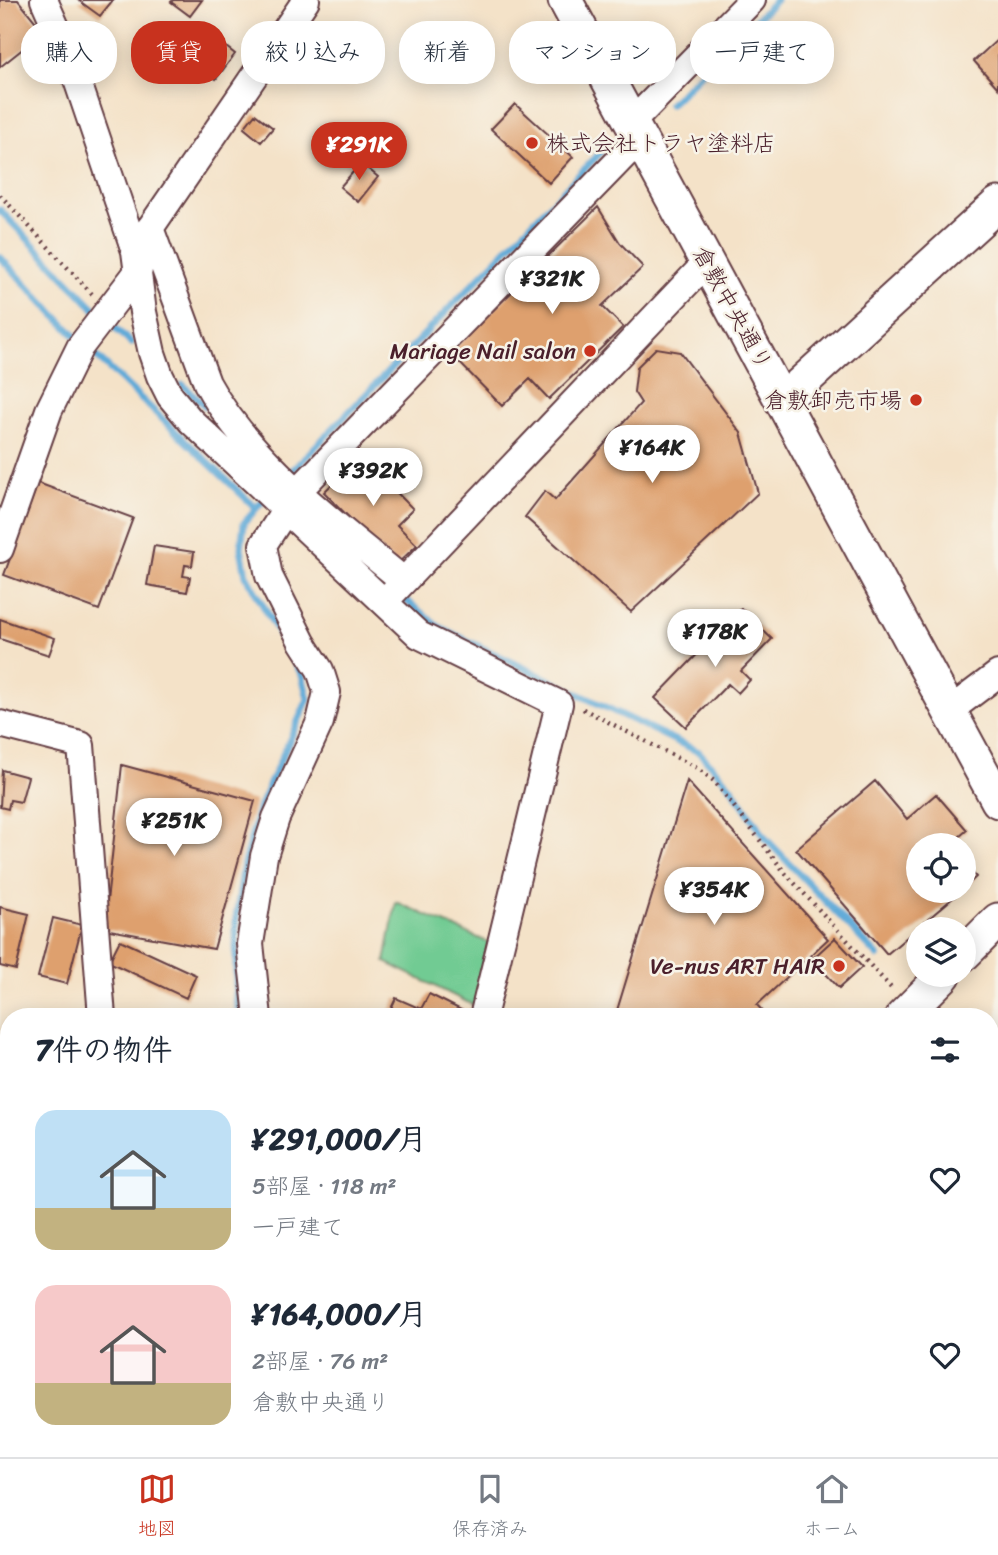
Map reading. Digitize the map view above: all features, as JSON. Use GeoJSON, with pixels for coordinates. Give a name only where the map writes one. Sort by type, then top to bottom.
{"type":"FeatureCollection","features":[{"type":"Feature","properties":{"kind":"street"},"geometry":{"type":"LineString","coordinates":[[44,0],[70,59],[137,260],[143,312],[152,353],[165,386],[186,416],[249,456]]}},
{"type":"Feature","properties":{"kind":"street"},"geometry":{"type":"LineString","coordinates":[[0,549],[49,410],[82,344],[137,260],[150,228],[306,0]]}},
{"type":"Feature","properties":{"kind":"street","name":"倉敷中央通り"},"geometry":{"type":"LineString","coordinates":[[565,0],[998,801]]}},
{"type":"Feature","properties":{"kind":"street"},"geometry":{"type":"LineString","coordinates":[[257,1008],[250,944],[264,856],[276,818],[320,722],[327,692],[320,670],[302,642],[269,576],[263,545],[281,491],[636,130],[752,0]]}},
{"type":"Feature","properties":{"kind":"street"},"geometry":{"type":"LineString","coordinates":[[783,400],[998,204]]}},
{"type":"Feature","properties":{"kind":"street"},"geometry":{"type":"LineString","coordinates":[[150,228],[207,383],[249,456],[281,491],[394,591],[419,635],[559,704],[484,1008]]}},
{"type":"Feature","properties":{"kind":"street"},"geometry":{"type":"LineString","coordinates":[[394,591],[708,261]]}},
{"type":"Feature","properties":{"kind":"street"},"geometry":{"type":"LineString","coordinates":[[949,711],[998,674]]}},
{"type":"Feature","properties":{"kind":"street"},"geometry":{"type":"LineString","coordinates":[[0,724],[81,745],[101,1008]]}},
{"type":"Feature","properties":{"kind":"street"},"geometry":{"type":"LineString","coordinates":[[976,942],[998,920]]}},
{"type":"Feature","properties":{"kind":"street"},"geometry":{"type":"LineString","coordinates":[[916,1008],[934,987]]}},
{"type":"Feature","properties":{"kind":"path"},"geometry":{"type":"LineString","coordinates":[[0,195],[104,314]]}},
{"type":"Feature","properties":{"kind":"path"},"geometry":{"type":"LineString","coordinates":[[559,704],[575,705],[699,769],[715,782],[786,874],[906,1008]]}},
{"type":"Feature","properties":{"kind":"green space"},"geometry":{"type":"Polygon","coordinates":[[[396,902],[490,943],[475,1006],[385,962],[396,902]]]}},
{"type":"Feature","properties":{"kind":"building"},"geometry":{"type":"Polygon","coordinates":[[[0,0],[18,0],[35,21],[21,21],[21,50],[0,67],[0,0]]]}},
{"type":"Feature","properties":{"kind":"building"},"geometry":{"type":"Polygon","coordinates":[[[78,0],[113,0],[100,16],[78,0]]]}},
{"type":"Feature","properties":{"kind":"building"},"geometry":{"type":"Polygon","coordinates":[[[202,0],[190,16],[171,2],[202,0]]]}},
{"type":"Feature","properties":{"kind":"building"},"geometry":{"type":"Polygon","coordinates":[[[998,39],[998,88],[974,61],[998,39]]]}},
{"type":"Feature","properties":{"kind":"building"},"geometry":{"type":"Polygon","coordinates":[[[227,48],[235,54],[227,65],[227,48]]]}},
{"type":"Feature","properties":{"kind":"building","name":"株式会社トラヤ塗料店"},"geometry":{"type":"Polygon","coordinates":[[[515,104],[573,157],[549,183],[491,129],[515,104]]]}},
{"type":"Feature","properties":{"kind":"building"},"geometry":{"type":"Polygon","coordinates":[[[255,114],[273,128],[261,142],[244,128],[255,114]]]}},
{"type":"Feature","properties":{"kind":"building"},"geometry":{"type":"Polygon","coordinates":[[[361,163],[378,177],[358,202],[340,187],[361,163]]]}},
{"type":"Feature","properties":{"kind":"building"},"geometry":{"type":"Polygon","coordinates":[[[598,207],[620,243],[643,267],[602,306],[623,327],[549,399],[530,379],[502,406],[450,353],[598,207]]]}},
{"type":"Feature","properties":{"kind":"building"},"geometry":{"type":"Polygon","coordinates":[[[656,348],[680,352],[741,433],[758,493],[631,612],[525,517],[545,491],[555,500],[641,403],[634,392],[637,367],[656,348]]]}},
{"type":"Feature","properties":{"kind":"building"},"geometry":{"type":"Polygon","coordinates":[[[361,456],[413,509],[397,525],[417,545],[396,565],[324,492],[361,456]]]}},
{"type":"Feature","properties":{"kind":"building"},"geometry":{"type":"Polygon","coordinates":[[[38,483],[133,518],[99,610],[4,575],[38,483]]]}},
{"type":"Feature","properties":{"kind":"building"},"geometry":{"type":"Polygon","coordinates":[[[154,546],[194,552],[192,566],[185,565],[183,576],[190,577],[187,592],[147,585],[154,546]]]}},
{"type":"Feature","properties":{"kind":"building"},"geometry":{"type":"Polygon","coordinates":[[[741,609],[772,639],[741,671],[750,680],[738,693],[728,684],[686,727],[655,698],[741,609]]]}},
{"type":"Feature","properties":{"kind":"building"},"geometry":{"type":"Polygon","coordinates":[[[0,619],[55,638],[49,655],[0,639],[0,619]]]}},
{"type":"Feature","properties":{"kind":"building"},"geometry":{"type":"Polygon","coordinates":[[[122,765],[255,801],[214,949],[104,929],[122,765]]]}},
{"type":"Feature","properties":{"kind":"building"},"geometry":{"type":"Polygon","coordinates":[[[2,770],[28,777],[21,802],[10,800],[8,809],[0,807],[2,770]]]}},
{"type":"Feature","properties":{"kind":"building"},"geometry":{"type":"Polygon","coordinates":[[[687,781],[828,939],[757,1005],[760,1008],[618,1008],[687,781]]]}},
{"type":"Feature","properties":{"kind":"building"},"geometry":{"type":"Polygon","coordinates":[[[875,781],[907,819],[936,794],[967,830],[964,833],[906,833],[906,903],[947,903],[930,917],[906,917],[906,938],[887,954],[796,849],[875,781]]]}},
{"type":"Feature","properties":{"kind":"building"},"geometry":{"type":"Polygon","coordinates":[[[0,907],[29,914],[16,970],[0,966],[0,907]]]}},
{"type":"Feature","properties":{"kind":"building"},"geometry":{"type":"Polygon","coordinates":[[[53,918],[82,925],[67,984],[38,977],[53,918]]]}},
{"type":"Feature","properties":{"kind":"building"},"geometry":{"type":"Polygon","coordinates":[[[835,938],[862,967],[839,988],[812,959],[835,938]]]}},
{"type":"Feature","properties":{"kind":"building"},"geometry":{"type":"Polygon","coordinates":[[[120,940],[196,975],[186,998],[109,962],[120,940]]]}},
{"type":"Feature","properties":{"kind":"building"},"geometry":{"type":"Polygon","coordinates":[[[429,994],[457,1008],[422,1008],[429,994]]]}},
{"type":"Feature","properties":{"kind":"building"},"geometry":{"type":"Polygon","coordinates":[[[396,998],[419,1008],[391,1008],[396,998]]]}},
{"type":"Feature","properties":{"kind":"waterway"},"geometry":{"type":"LineString","coordinates":[[670,104],[776,0]]}},
{"type":"Feature","properties":{"kind":"waterway"},"geometry":{"type":"LineString","coordinates":[[288,475],[600,153]]}},
{"type":"Feature","properties":{"kind":"waterway"},"geometry":{"type":"LineString","coordinates":[[0,210],[131,343]]}},
{"type":"Feature","properties":{"kind":"waterway"},"geometry":{"type":"LineString","coordinates":[[0,257],[76,337],[256,508]]}},
{"type":"Feature","properties":{"kind":"waterway"},"geometry":{"type":"LineString","coordinates":[[183,385],[205,406]]}},
{"type":"Feature","properties":{"kind":"waterway"},"geometry":{"type":"LineString","coordinates":[[238,1008],[236,918],[244,864],[260,806],[308,699],[302,675],[246,575],[241,548],[244,523],[265,498]]}},
{"type":"Feature","properties":{"kind":"waterway"},"geometry":{"type":"LineString","coordinates":[[359,560],[390,588]]}},
{"type":"Feature","properties":{"kind":"waterway"},"geometry":{"type":"LineString","coordinates":[[399,595],[439,627],[699,752],[731,787],[766,839],[878,956]]}},
{"type":"Feature","properties":{"kind":"place","name":"株式会社トラヤ塗料店"},"geometry":{"type":"Point","coordinates":[532,143]}},
{"type":"Feature","properties":{"kind":"place","name":"Mariage Nail salon"},"geometry":{"type":"Point","coordinates":[590,351]}},
{"type":"Feature","properties":{"kind":"place","name":"倉敷卸売市場"},"geometry":{"type":"Point","coordinates":[916,400]}},
{"type":"Feature","properties":{"kind":"place","name":"Ve-nus ART HAIR"},"geometry":{"type":"Point","coordinates":[839,966]}}]}
